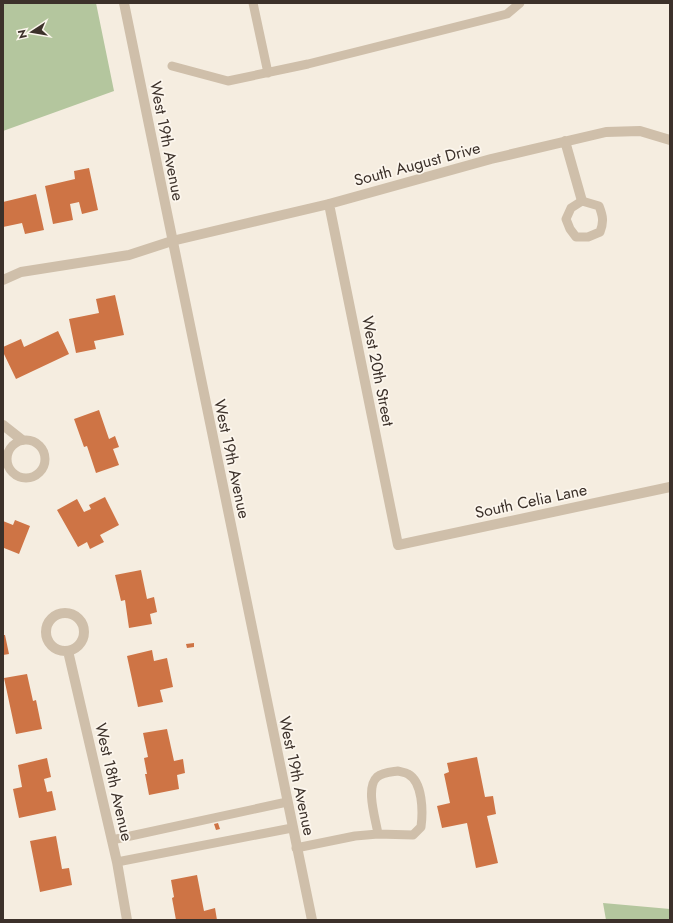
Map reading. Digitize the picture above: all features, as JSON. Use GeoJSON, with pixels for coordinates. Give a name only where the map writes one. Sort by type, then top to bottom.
{"type":"FeatureCollection","features":[{"type":"Feature","properties":{"kind":"street","name":"West 19th Avenue"},"geometry":{"type":"LineString","coordinates":[[124,3],[296,848],[312,920]]}},
{"type":"Feature","properties":{"kind":"street","name":"South August Drive"},"geometry":{"type":"LineString","coordinates":[[3,280],[21,272],[129,255],[172,240],[329,204],[491,159],[606,132],[640,131],[670,140]]}},
{"type":"Feature","properties":{"kind":"street"},"geometry":{"type":"LineString","coordinates":[[565,141],[582,201]]}},
{"type":"Feature","properties":{"kind":"street","name":"West 20th Street"},"geometry":{"type":"LineString","coordinates":[[329,204],[398,545]]}},
{"type":"Feature","properties":{"kind":"street"},"geometry":{"type":"LineString","coordinates":[[3,425],[22,440]]}},
{"type":"Feature","properties":{"kind":"street","name":"South Celia Lane"},"geometry":{"type":"LineString","coordinates":[[398,545],[670,487]]}},
{"type":"Feature","properties":{"kind":"street","name":"West 18th Avenue"},"geometry":{"type":"LineString","coordinates":[[68,651],[117,862],[127,920]]}},
{"type":"Feature","properties":{"kind":"lane"},"geometry":{"type":"LineString","coordinates":[[253,3],[268,73]]}},
{"type":"Feature","properties":{"kind":"lane"},"geometry":{"type":"LineString","coordinates":[[172,66],[228,81],[308,64],[507,14],[520,3]]}},
{"type":"Feature","properties":{"kind":"lane"},"geometry":{"type":"LineString","coordinates":[[582,201],[599,206],[603,216],[603,224],[600,232],[588,237],[576,237],[570,229],[566,219],[571,208],[582,201]]}},
{"type":"Feature","properties":{"kind":"lane"},"geometry":{"type":"LineString","coordinates":[[22,440],[36,442],[41,447],[46,458],[45,465],[40,473],[34,478],[20,478],[13,474],[6,460],[7,454],[14,444],[22,440]]}},
{"type":"Feature","properties":{"kind":"lane"},"geometry":{"type":"LineString","coordinates":[[296,848],[355,836],[378,834],[413,834],[421,827],[423,815],[421,798],[415,781],[408,774],[398,771],[386,773],[377,777],[373,784],[371,795],[378,834]]}},
{"type":"Feature","properties":{"kind":"lane"},"geometry":{"type":"LineString","coordinates":[[112,840],[287,802]]}},
{"type":"Feature","properties":{"kind":"lane"},"geometry":{"type":"LineString","coordinates":[[117,862],[292,828]]}},
{"type":"Feature","properties":{"kind":"green space"},"geometry":{"type":"Polygon","coordinates":[[[3,3],[96,3],[114,91],[3,131],[3,3]]]}},
{"type":"Feature","properties":{"kind":"green space"},"geometry":{"type":"Polygon","coordinates":[[[603,903],[670,909],[670,920],[606,920],[603,903]]]}},
{"type":"Feature","properties":{"kind":"building"},"geometry":{"type":"Polygon","coordinates":[[[89,168],[98,210],[82,214],[79,202],[70,204],[73,220],[53,224],[45,186],[75,179],[74,171],[89,168]]]}},
{"type":"Feature","properties":{"kind":"building"},"geometry":{"type":"Polygon","coordinates":[[[36,194],[44,230],[25,234],[22,223],[3,227],[3,202],[36,194]]]}},
{"type":"Feature","properties":{"kind":"building"},"geometry":{"type":"Polygon","coordinates":[[[115,295],[124,335],[94,341],[96,349],[76,353],[69,319],[99,313],[96,299],[115,295]]]}},
{"type":"Feature","properties":{"kind":"building"},"geometry":{"type":"Polygon","coordinates":[[[58,331],[69,354],[16,379],[3,352],[3,347],[21,339],[24,347],[58,331]]]}},
{"type":"Feature","properties":{"kind":"building"},"geometry":{"type":"Polygon","coordinates":[[[99,410],[109,439],[115,436],[119,447],[113,449],[119,465],[96,473],[87,446],[84,447],[74,419],[99,410]]]}},
{"type":"Feature","properties":{"kind":"building"},"geometry":{"type":"Polygon","coordinates":[[[105,497],[119,525],[100,535],[104,542],[90,549],[87,542],[78,547],[57,510],[77,499],[84,512],[91,509],[89,505],[105,497]]]}},
{"type":"Feature","properties":{"kind":"building"},"geometry":{"type":"Polygon","coordinates":[[[15,520],[30,526],[19,554],[4,548],[3,551],[3,521],[13,525],[15,520]]]}},
{"type":"Feature","properties":{"kind":"building"},"geometry":{"type":"Polygon","coordinates":[[[141,570],[147,599],[154,597],[157,612],[150,614],[152,624],[129,628],[125,600],[121,601],[115,575],[141,570]]]}},
{"type":"Feature","properties":{"kind":"building"},"geometry":{"type":"Polygon","coordinates":[[[3,635],[5,635],[9,654],[3,655],[3,635]]]}},
{"type":"Feature","properties":{"kind":"building"},"geometry":{"type":"Polygon","coordinates":[[[194,643],[194,647],[187,648],[186,644],[194,643]]]}},
{"type":"Feature","properties":{"kind":"building"},"geometry":{"type":"Polygon","coordinates":[[[152,650],[154,661],[167,658],[173,687],[160,690],[163,702],[138,707],[127,656],[152,650]]]}},
{"type":"Feature","properties":{"kind":"building"},"geometry":{"type":"Polygon","coordinates":[[[27,674],[33,701],[36,700],[42,729],[16,734],[4,678],[27,674]]]}},
{"type":"Feature","properties":{"kind":"building"},"geometry":{"type":"Polygon","coordinates":[[[167,729],[174,761],[183,759],[185,773],[177,775],[179,789],[149,795],[144,758],[148,757],[143,733],[167,729]]]}},
{"type":"Feature","properties":{"kind":"building"},"geometry":{"type":"Polygon","coordinates":[[[477,757],[485,797],[493,796],[496,814],[487,816],[498,863],[476,868],[467,823],[442,828],[437,806],[450,803],[444,774],[449,772],[447,763],[477,757]]]}},
{"type":"Feature","properties":{"kind":"building"},"geometry":{"type":"Polygon","coordinates":[[[47,758],[51,777],[44,779],[47,792],[52,791],[56,810],[19,818],[13,789],[22,787],[18,765],[47,758]]]}},
{"type":"Feature","properties":{"kind":"building"},"geometry":{"type":"Polygon","coordinates":[[[218,823],[220,829],[216,830],[214,824],[218,823]]]}},
{"type":"Feature","properties":{"kind":"building"},"geometry":{"type":"Polygon","coordinates":[[[56,836],[62,869],[69,868],[72,885],[40,892],[30,841],[56,836]]]}},
{"type":"Feature","properties":{"kind":"building"},"geometry":{"type":"Polygon","coordinates":[[[197,875],[204,911],[215,908],[217,920],[176,920],[172,898],[174,897],[171,880],[197,875]]]}}]}
